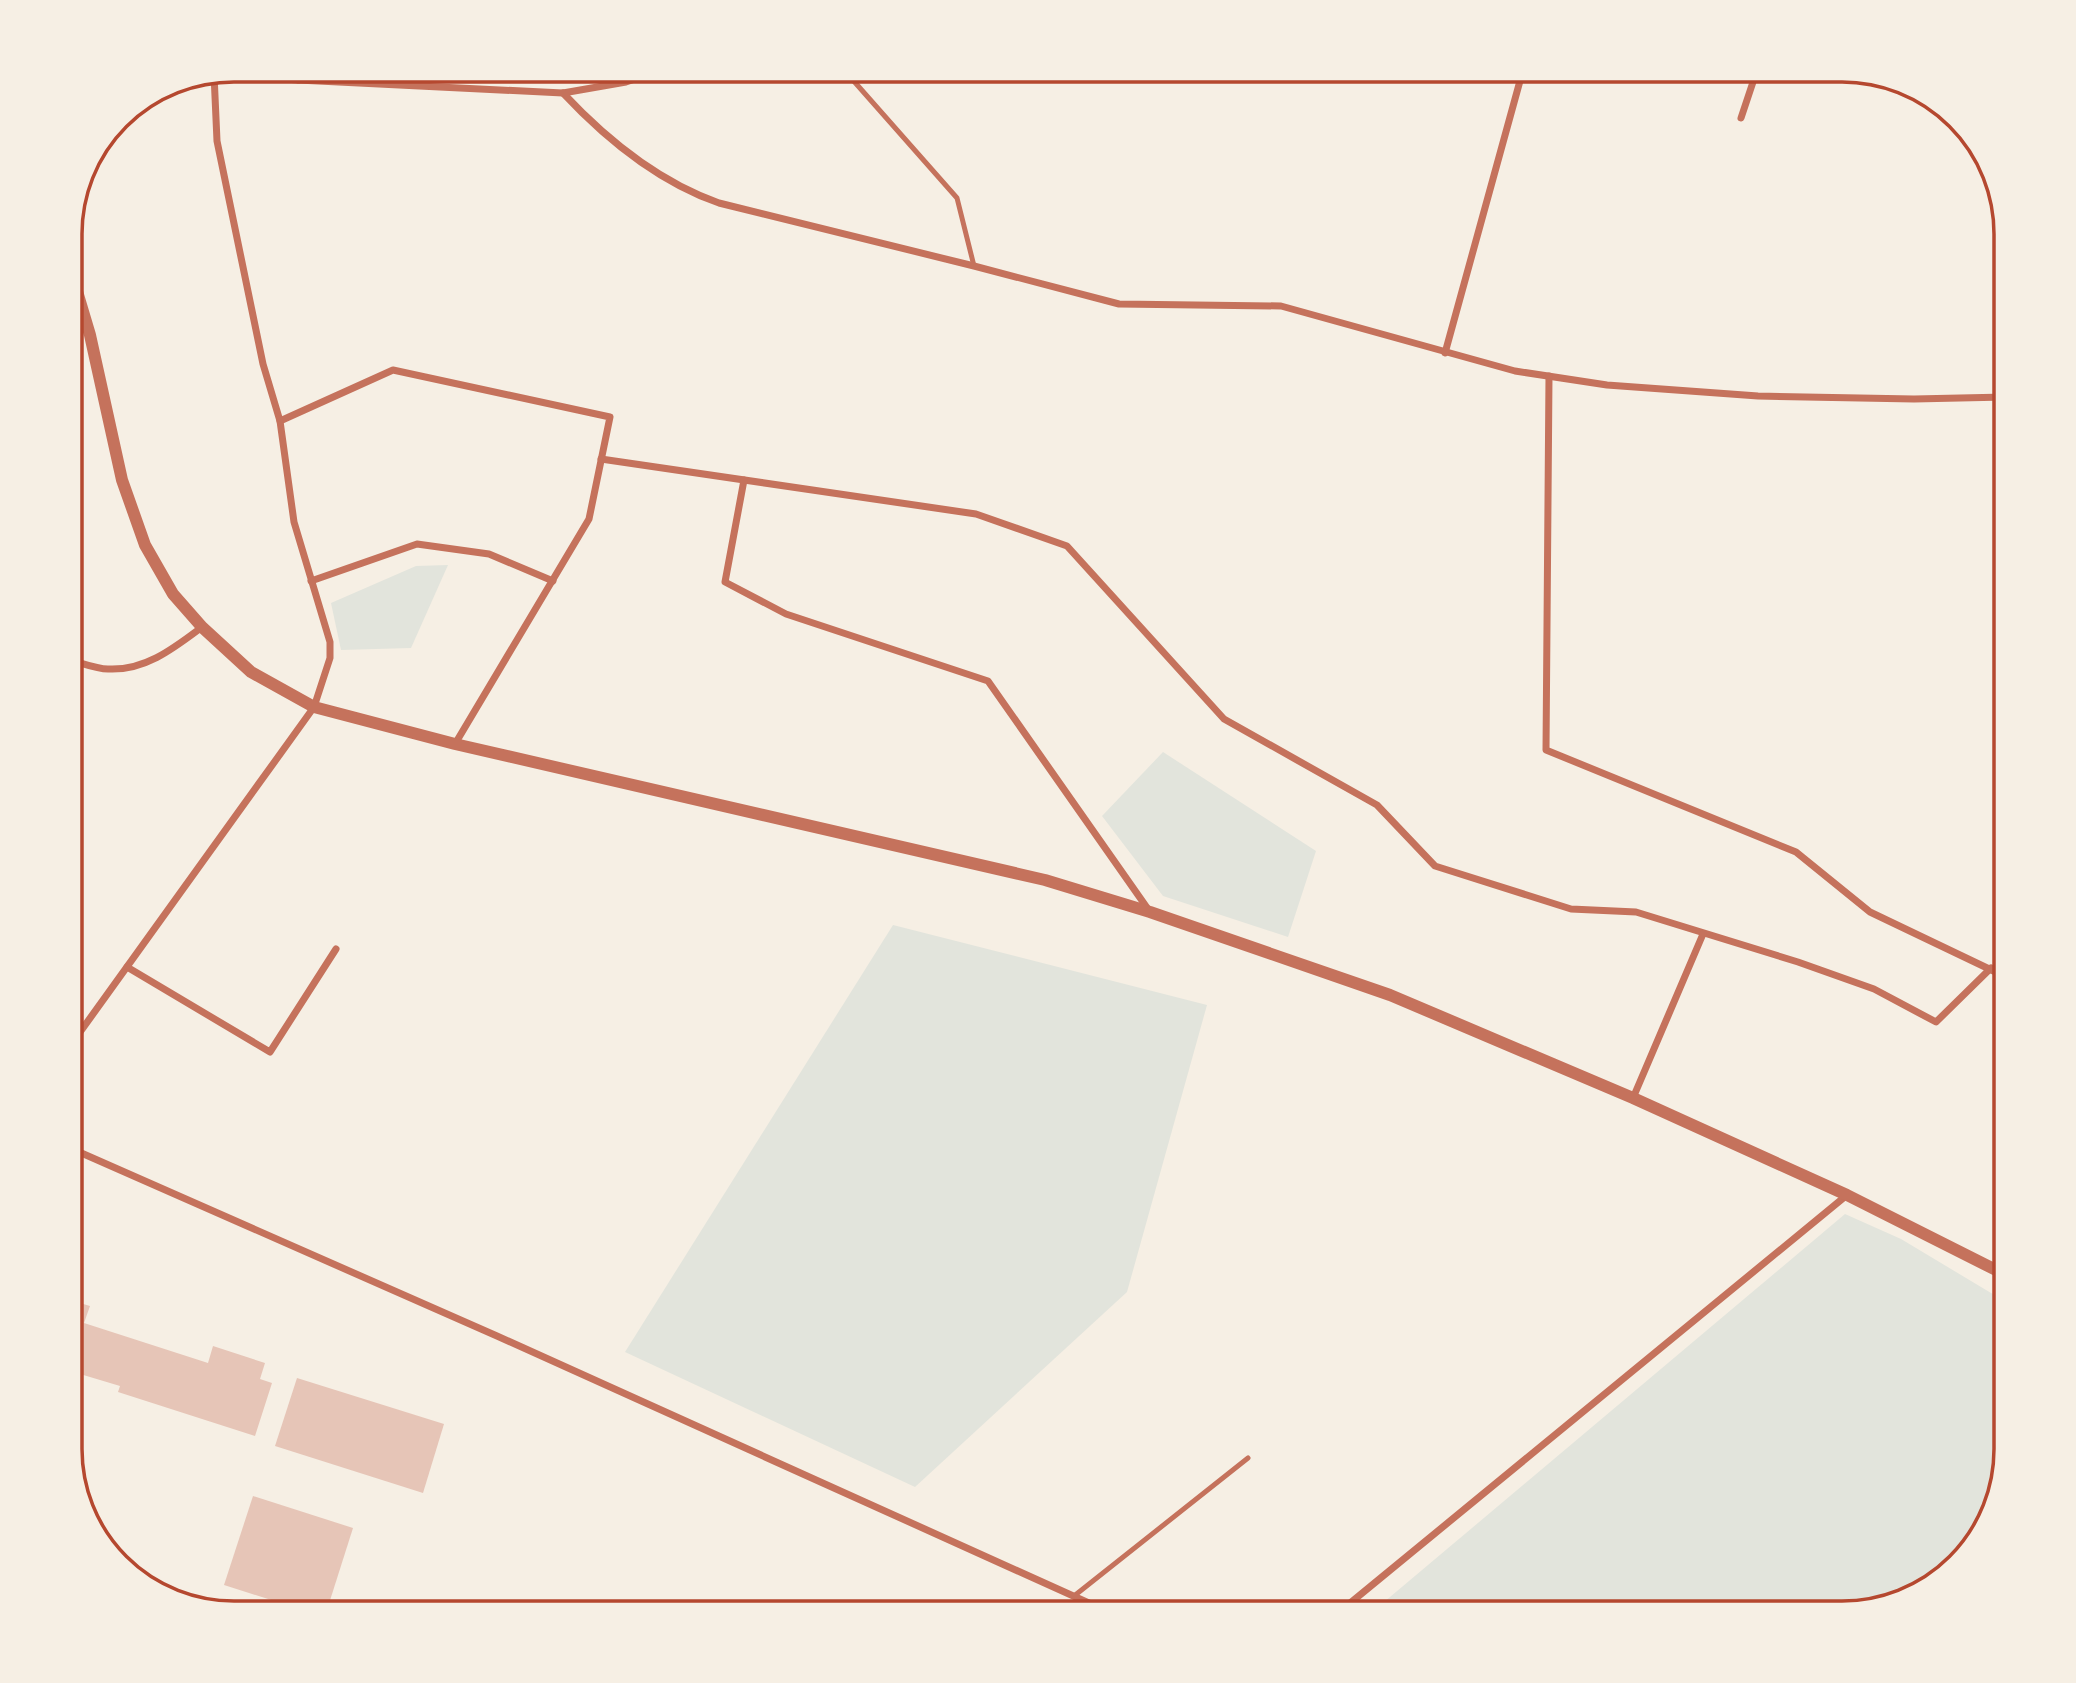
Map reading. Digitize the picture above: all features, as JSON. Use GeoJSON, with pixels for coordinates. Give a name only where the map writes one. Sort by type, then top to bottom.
{"type":"FeatureCollection","features":[{"type":"Feature","properties":{"kind":"street"},"geometry":{"type":"LineString","coordinates":[[339,82],[563,93],[626,82]]}},
{"type":"Feature","properties":{"kind":"street"},"geometry":{"type":"LineString","coordinates":[[1445,353],[1519,82]]}},
{"type":"Feature","properties":{"kind":"street"},"geometry":{"type":"LineString","coordinates":[[1741,118],[1753,82]]}},
{"type":"Feature","properties":{"kind":"street"},"geometry":{"type":"LineString","coordinates":[[83,1028],[314,707],[330,658],[294,522],[280,421],[263,364],[217,141],[215,84]]}},
{"type":"Feature","properties":{"kind":"street"},"geometry":{"type":"LineString","coordinates":[[563,93],[593,126],[673,183],[695,194],[719,203],[1119,304],[1281,306],[1515,372],[1608,385],[1758,396],[1914,399],[1994,397]]}},
{"type":"Feature","properties":{"kind":"street"},"geometry":{"type":"LineString","coordinates":[[83,312],[122,480],[145,545],[173,594],[202,628],[251,672],[314,707],[455,744],[1045,880],[1150,912],[1390,995],[1633,1098],[1847,1195],[1994,1269]]}},
{"type":"Feature","properties":{"kind":"street"},"geometry":{"type":"LineString","coordinates":[[280,421],[393,370],[610,417],[589,519],[455,744]]}},
{"type":"Feature","properties":{"kind":"street"},"geometry":{"type":"LineString","coordinates":[[1549,376],[1546,750],[1796,852],[1870,912],[1994,970]]}},
{"type":"Feature","properties":{"kind":"street"},"geometry":{"type":"LineString","coordinates":[[601,459],[976,514],[1067,546],[1224,719],[1377,805],[1435,866],[1571,909],[1636,912],[1798,961],[1874,989],[1936,1022],[1991,968]]}},
{"type":"Feature","properties":{"kind":"street"},"geometry":{"type":"LineString","coordinates":[[744,480],[725,582],[786,614],[988,681],[1150,912]]}},
{"type":"Feature","properties":{"kind":"street"},"geometry":{"type":"LineString","coordinates":[[311,581],[417,544],[489,554],[553,582]]}},
{"type":"Feature","properties":{"kind":"street"},"geometry":{"type":"LineString","coordinates":[[83,663],[108,669],[138,665],[163,656],[202,628]]}},
{"type":"Feature","properties":{"kind":"street"},"geometry":{"type":"LineString","coordinates":[[1633,1098],[1703,934]]}},
{"type":"Feature","properties":{"kind":"street"},"geometry":{"type":"LineString","coordinates":[[127,967],[270,1052],[336,949]]}},
{"type":"Feature","properties":{"kind":"street"},"geometry":{"type":"LineString","coordinates":[[83,1154],[485,1330],[1085,1601]]}},
{"type":"Feature","properties":{"kind":"street"},"geometry":{"type":"LineString","coordinates":[[1353,1601],[1847,1195]]}},
{"type":"Feature","properties":{"kind":"lane"},"geometry":{"type":"LineString","coordinates":[[855,82],[957,198],[974,266]]}},
{"type":"Feature","properties":{"kind":"lane"},"geometry":{"type":"LineString","coordinates":[[1074,1596],[1248,1458]]}},
{"type":"Feature","properties":{"kind":"shaded area"},"geometry":{"type":"Polygon","coordinates":[[[448,565],[411,648],[341,650],[331,603],[416,566],[448,565]]]}},
{"type":"Feature","properties":{"kind":"shaded area"},"geometry":{"type":"Polygon","coordinates":[[[1163,752],[1316,851],[1288,937],[1163,896],[1102,816],[1163,752]]]}},
{"type":"Feature","properties":{"kind":"shaded area"},"geometry":{"type":"Polygon","coordinates":[[[893,925],[1207,1005],[1127,1292],[915,1487],[625,1352],[893,925]]]}},
{"type":"Feature","properties":{"kind":"shaded area"},"geometry":{"type":"Polygon","coordinates":[[[1845,1214],[1901,1239],[1994,1295],[1994,1449],[1986,1498],[1973,1525],[1956,1549],[1942,1563],[1909,1585],[1872,1598],[1842,1601],[1385,1601],[1845,1214]]]}},
{"type":"Feature","properties":{"kind":"building"},"geometry":{"type":"Polygon","coordinates":[[[83,1304],[90,1306],[84,1323],[208,1363],[213,1346],[265,1363],[260,1379],[272,1383],[255,1436],[118,1392],[120,1386],[83,1375],[83,1304]]]}},
{"type":"Feature","properties":{"kind":"building"},"geometry":{"type":"Polygon","coordinates":[[[297,1378],[444,1424],[423,1493],[275,1446],[297,1378]]]}},
{"type":"Feature","properties":{"kind":"building"},"geometry":{"type":"Polygon","coordinates":[[[253,1496],[353,1528],[330,1601],[274,1601],[224,1585],[253,1496]]]}}]}
